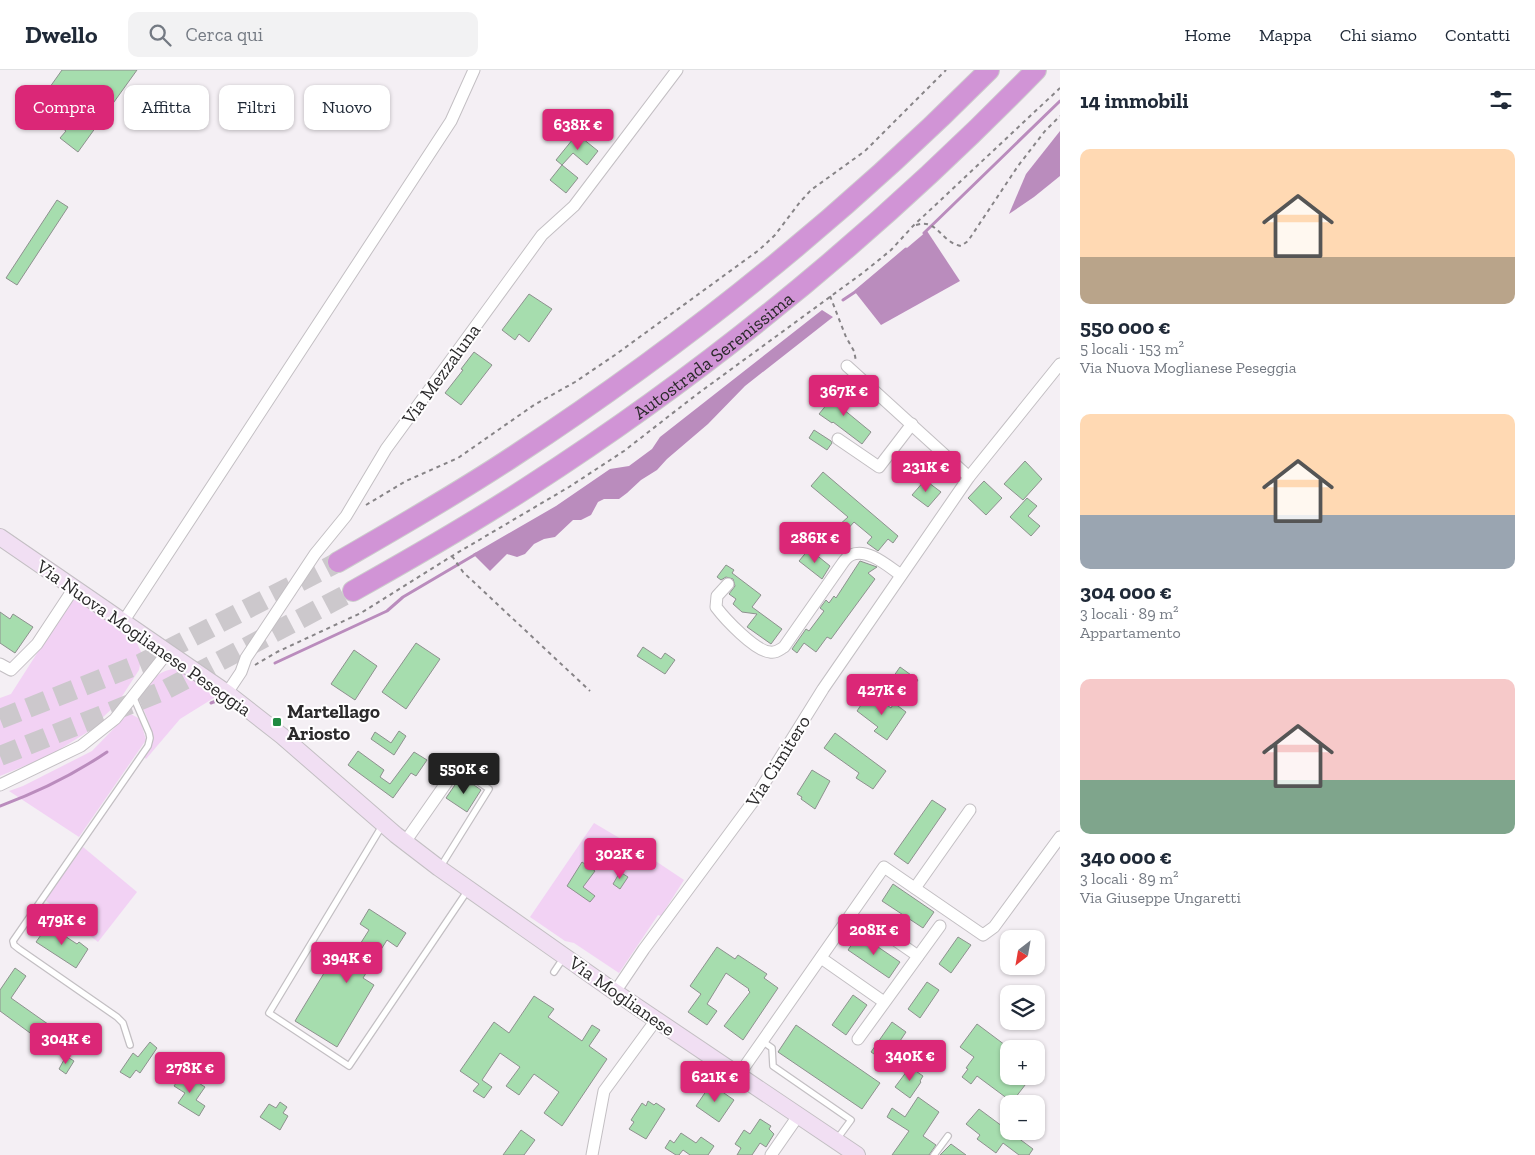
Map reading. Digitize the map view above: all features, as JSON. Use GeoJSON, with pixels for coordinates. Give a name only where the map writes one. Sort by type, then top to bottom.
{"type":"FeatureCollection","features":[{"type":"Feature","properties":{"kind":"highway","name":"Autostrada Serenissima"},"geometry":{"type":"LineString","coordinates":[[338,562],[513,457],[607,393],[697,327],[846,205],[913,146],[990,70]]}},
{"type":"Feature","properties":{"kind":"highway","name":"Autostrada Serenissima"},"geometry":{"type":"LineString","coordinates":[[353,591],[421,553],[528,487],[715,356],[870,230],[934,172],[1036,70]]}},
{"type":"Feature","properties":{"kind":"main road","name":"Via Nuova Moglianese Peseggia"},"geometry":{"type":"LineString","coordinates":[[0,537],[227,693],[282,736],[405,842],[522,926]]}},
{"type":"Feature","properties":{"kind":"main road","name":"Via Moglianese"},"geometry":{"type":"LineString","coordinates":[[522,926],[615,992],[856,1155]]}},
{"type":"Feature","properties":{"kind":"street"},"geometry":{"type":"LineString","coordinates":[[123,622],[440,138],[474,70]]}},
{"type":"Feature","properties":{"kind":"street","name":"Via Mezzaluna"},"geometry":{"type":"LineString","coordinates":[[227,693],[241,672],[246,658],[314,554],[346,516],[386,449],[531,249],[542,235],[574,206],[677,70]]}},
{"type":"Feature","properties":{"kind":"street","name":"Via Cimitero"},"geometry":{"type":"LineString","coordinates":[[615,992],[644,949],[752,803],[823,689],[969,476],[1060,364]]}},
{"type":"Feature","properties":{"kind":"street"},"geometry":{"type":"LineString","coordinates":[[846,366],[969,476]]}},
{"type":"Feature","properties":{"kind":"street"},"geometry":{"type":"LineString","coordinates":[[838,439],[879,467],[912,424]]}},
{"type":"Feature","properties":{"kind":"street"},"geometry":{"type":"LineString","coordinates":[[728,584],[717,596],[716,607],[758,648],[769,652],[776,652],[784,647],[850,555],[856,554],[878,558],[901,575]]}},
{"type":"Feature","properties":{"kind":"street"},"geometry":{"type":"LineString","coordinates":[[0,664],[11,670],[37,644],[74,588]]}},
{"type":"Feature","properties":{"kind":"street"},"geometry":{"type":"LineString","coordinates":[[0,785],[82,746],[115,719],[167,653]]}},
{"type":"Feature","properties":{"kind":"street"},"geometry":{"type":"LineString","coordinates":[[405,842],[456,769],[475,780]]}},
{"type":"Feature","properties":{"kind":"street"},"geometry":{"type":"LineString","coordinates":[[915,888],[970,810]]}},
{"type":"Feature","properties":{"kind":"street"},"geometry":{"type":"LineString","coordinates":[[738,1076],[884,867],[983,935],[994,926],[1060,837]]}},
{"type":"Feature","properties":{"kind":"street"},"geometry":{"type":"LineString","coordinates":[[869,922],[918,956]]}},
{"type":"Feature","properties":{"kind":"street"},"geometry":{"type":"LineString","coordinates":[[858,1039],[940,926]]}},
{"type":"Feature","properties":{"kind":"street"},"geometry":{"type":"LineString","coordinates":[[821,958],[884,1002]]}},
{"type":"Feature","properties":{"kind":"street"},"geometry":{"type":"LineString","coordinates":[[592,1155],[604,1091],[656,1020]]}},
{"type":"Feature","properties":{"kind":"street"},"geometry":{"type":"LineString","coordinates":[[771,1155],[798,1116]]}},
{"type":"Feature","properties":{"kind":"lane"},"geometry":{"type":"LineString","coordinates":[[130,1045],[123,1023],[117,1017],[19,949],[14,945],[13,941],[148,746],[149,733],[133,696]]}},
{"type":"Feature","properties":{"kind":"lane"},"geometry":{"type":"LineString","coordinates":[[439,868],[489,789],[475,780]]}},
{"type":"Feature","properties":{"kind":"lane"},"geometry":{"type":"LineString","coordinates":[[383,824],[269,1013],[349,1066],[469,888]]}},
{"type":"Feature","properties":{"kind":"lane"},"geometry":{"type":"LineString","coordinates":[[554,972],[564,956]]}},
{"type":"Feature","properties":{"kind":"lane"},"geometry":{"type":"LineString","coordinates":[[762,1041],[772,1048],[773,1066],[851,1120],[836,1141]]}},
{"type":"Feature","properties":{"kind":"lane"},"geometry":{"type":"LineString","coordinates":[[934,1155],[948,1136]]}},
{"type":"Feature","properties":{"kind":"path"},"geometry":{"type":"LineString","coordinates":[[346,516],[406,481],[458,458],[534,405],[575,382],[615,355],[759,250],[775,235],[811,190],[865,151],[946,70]]}},
{"type":"Feature","properties":{"kind":"path"},"geometry":{"type":"LineString","coordinates":[[913,226],[928,223],[935,227],[948,242],[961,246],[968,242],[1018,166],[1045,131],[1060,116]]}},
{"type":"Feature","properties":{"kind":"path"},"geometry":{"type":"LineString","coordinates":[[830,296],[846,337],[854,351],[856,374]]}},
{"type":"Feature","properties":{"kind":"path"},"geometry":{"type":"LineString","coordinates":[[452,556],[463,572],[590,691]]}},
{"type":"Feature","properties":{"kind":"shaded area"},"geometry":{"type":"Polygon","coordinates":[[[1060,131],[1060,176],[1009,214],[1026,174],[1060,131]]]}},
{"type":"Feature","properties":{"kind":"shaded area"},"geometry":{"type":"Polygon","coordinates":[[[927,231],[960,281],[881,325],[855,292],[927,231]]]}},
{"type":"Feature","properties":{"kind":"shaded area"},"geometry":{"type":"Polygon","coordinates":[[[822,310],[833,317],[745,386],[708,424],[657,470],[641,480],[619,499],[604,499],[598,502],[591,515],[581,520],[573,520],[555,537],[544,539],[534,544],[525,554],[517,557],[507,554],[490,571],[473,554],[556,506],[610,469],[629,466],[652,449],[660,437],[822,310]]]}},
{"type":"Feature","properties":{"kind":"shaded area"},"geometry":{"type":"Polygon","coordinates":[[[73,597],[136,641],[142,654],[139,670],[117,704],[86,733],[49,756],[0,776],[0,698],[11,694],[73,597]]]}},
{"type":"Feature","properties":{"kind":"shaded area"},"geometry":{"type":"Polygon","coordinates":[[[173,669],[184,671],[217,696],[180,719],[146,759],[144,757],[151,733],[139,697],[157,675],[173,669]]]}},
{"type":"Feature","properties":{"kind":"shaded area"},"geometry":{"type":"Polygon","coordinates":[[[129,713],[140,719],[146,740],[79,837],[9,791],[23,786],[92,751],[129,713]]]}},
{"type":"Feature","properties":{"kind":"shaded area"},"geometry":{"type":"Polygon","coordinates":[[[594,823],[684,880],[661,916],[658,915],[619,973],[574,943],[565,941],[530,917],[594,823]]]}},
{"type":"Feature","properties":{"kind":"shaded area"},"geometry":{"type":"Polygon","coordinates":[[[83,847],[137,892],[98,942],[45,900],[83,847]]]}},
{"type":"Feature","properties":{"kind":"building"},"geometry":{"type":"Polygon","coordinates":[[[62,70],[137,70],[126,85],[124,85],[124,88],[114,102],[114,85],[51,85],[62,70]]]}},
{"type":"Feature","properties":{"kind":"building"},"geometry":{"type":"Polygon","coordinates":[[[65,130],[94,130],[78,152],[60,138],[66,131],[65,130]]]}},
{"type":"Feature","properties":{"kind":"building"},"geometry":{"type":"Polygon","coordinates":[[[577,134],[598,151],[587,165],[573,153],[562,165],[556,160],[577,134]]]}},
{"type":"Feature","properties":{"kind":"building"},"geometry":{"type":"Polygon","coordinates":[[[562,165],[578,178],[566,193],[550,180],[562,165]]]}},
{"type":"Feature","properties":{"kind":"building"},"geometry":{"type":"Polygon","coordinates":[[[57,200],[68,207],[17,285],[6,278],[57,200]]]}},
{"type":"Feature","properties":{"kind":"building"},"geometry":{"type":"Polygon","coordinates":[[[529,294],[552,309],[529,342],[519,334],[515,340],[502,330],[529,294]]]}},
{"type":"Feature","properties":{"kind":"building"},"geometry":{"type":"Polygon","coordinates":[[[474,352],[492,365],[461,405],[445,393],[474,352]]]}},
{"type":"Feature","properties":{"kind":"building"},"geometry":{"type":"Polygon","coordinates":[[[840,388],[852,397],[843,409],[871,432],[862,444],[819,414],[840,388]]]}},
{"type":"Feature","properties":{"kind":"building"},"geometry":{"type":"Polygon","coordinates":[[[814,430],[831,441],[832,443],[827,450],[809,438],[814,430]]]}},
{"type":"Feature","properties":{"kind":"building"},"geometry":{"type":"Polygon","coordinates":[[[1025,461],[1042,479],[1023,500],[1004,484],[1025,461]]]}},
{"type":"Feature","properties":{"kind":"building"},"geometry":{"type":"Polygon","coordinates":[[[823,472],[898,536],[893,543],[888,539],[878,551],[867,543],[872,537],[854,522],[845,532],[838,526],[848,517],[811,486],[823,472]]]}},
{"type":"Feature","properties":{"kind":"building"},"geometry":{"type":"Polygon","coordinates":[[[925,480],[941,492],[928,507],[912,495],[925,480]]]}},
{"type":"Feature","properties":{"kind":"building"},"geometry":{"type":"Polygon","coordinates":[[[984,481],[1002,498],[986,515],[968,498],[984,481]]]}},
{"type":"Feature","properties":{"kind":"building"},"geometry":{"type":"Polygon","coordinates":[[[1027,498],[1037,506],[1028,516],[1040,526],[1031,536],[1010,517],[1027,498]]]}},
{"type":"Feature","properties":{"kind":"building"},"geometry":{"type":"Polygon","coordinates":[[[809,549],[830,566],[822,579],[799,561],[809,549]]]}},
{"type":"Feature","properties":{"kind":"building"},"geometry":{"type":"Polygon","coordinates":[[[860,561],[877,567],[868,573],[875,579],[831,639],[827,637],[816,652],[804,643],[797,653],[792,649],[806,629],[809,631],[824,611],[820,608],[826,600],[829,603],[834,596],[836,598],[860,561]]]}},
{"type":"Feature","properties":{"kind":"building"},"geometry":{"type":"Polygon","coordinates":[[[726,565],[734,570],[732,573],[761,595],[752,607],[782,629],[771,644],[747,627],[757,614],[742,612],[733,604],[736,599],[729,594],[735,586],[733,579],[726,577],[721,580],[717,577],[726,565]]]}},
{"type":"Feature","properties":{"kind":"building"},"geometry":{"type":"Polygon","coordinates":[[[0,612],[10,619],[13,614],[33,627],[15,653],[0,643],[0,612]]]}},
{"type":"Feature","properties":{"kind":"building"},"geometry":{"type":"Polygon","coordinates":[[[416,643],[440,659],[406,709],[382,692],[416,643]]]}},
{"type":"Feature","properties":{"kind":"building"},"geometry":{"type":"Polygon","coordinates":[[[643,647],[661,659],[665,653],[675,660],[665,674],[637,656],[643,647]]]}},
{"type":"Feature","properties":{"kind":"building"},"geometry":{"type":"Polygon","coordinates":[[[354,650],[377,666],[355,700],[331,684],[354,650]]]}},
{"type":"Feature","properties":{"kind":"building"},"geometry":{"type":"Polygon","coordinates":[[[900,667],[918,680],[909,692],[891,680],[900,667]]]}},
{"type":"Feature","properties":{"kind":"building"},"geometry":{"type":"Polygon","coordinates":[[[872,694],[891,708],[894,703],[906,712],[887,740],[874,731],[878,727],[857,711],[865,699],[868,701],[872,694]]]}},
{"type":"Feature","properties":{"kind":"building"},"geometry":{"type":"Polygon","coordinates":[[[399,731],[406,736],[394,755],[371,739],[375,732],[391,743],[399,731]]]}},
{"type":"Feature","properties":{"kind":"building"},"geometry":{"type":"Polygon","coordinates":[[[835,733],[886,771],[873,789],[856,778],[859,773],[824,748],[835,733]]]}},
{"type":"Feature","properties":{"kind":"building"},"geometry":{"type":"Polygon","coordinates":[[[358,751],[384,770],[380,777],[390,784],[414,752],[427,760],[416,776],[411,773],[393,798],[348,765],[358,751]]]}},
{"type":"Feature","properties":{"kind":"building"},"geometry":{"type":"Polygon","coordinates":[[[474,758],[494,771],[486,782],[469,768],[474,758]]]}},
{"type":"Feature","properties":{"kind":"building"},"geometry":{"type":"Polygon","coordinates":[[[812,770],[830,781],[815,809],[797,794],[812,770]]]}},
{"type":"Feature","properties":{"kind":"building"},"geometry":{"type":"Polygon","coordinates":[[[459,779],[481,790],[467,812],[446,798],[459,779]]]}},
{"type":"Feature","properties":{"kind":"building"},"geometry":{"type":"Polygon","coordinates":[[[932,800],[946,809],[908,864],[894,854],[932,800]]]}},
{"type":"Feature","properties":{"kind":"building"},"geometry":{"type":"Polygon","coordinates":[[[582,862],[595,871],[583,887],[595,896],[590,902],[567,886],[582,862]]]}},
{"type":"Feature","properties":{"kind":"building"},"geometry":{"type":"Polygon","coordinates":[[[620,872],[628,877],[620,889],[613,884],[620,872]]]}},
{"type":"Feature","properties":{"kind":"building"},"geometry":{"type":"Polygon","coordinates":[[[893,884],[934,912],[923,928],[882,901],[893,884]]]}},
{"type":"Feature","properties":{"kind":"building"},"geometry":{"type":"Polygon","coordinates":[[[369,909],[406,933],[397,947],[387,940],[363,978],[374,985],[337,1047],[295,1021],[332,960],[345,968],[369,930],[360,924],[369,909]]]}},
{"type":"Feature","properties":{"kind":"building"},"geometry":{"type":"Polygon","coordinates":[[[48,925],[88,949],[76,968],[36,942],[48,925]]]}},
{"type":"Feature","properties":{"kind":"building"},"geometry":{"type":"Polygon","coordinates":[[[859,934],[900,962],[889,978],[848,950],[859,934]]]}},
{"type":"Feature","properties":{"kind":"building"},"geometry":{"type":"Polygon","coordinates":[[[958,937],[971,945],[951,973],[939,964],[958,937]]]}},
{"type":"Feature","properties":{"kind":"building"},"geometry":{"type":"Polygon","coordinates":[[[717,947],[735,959],[738,955],[767,974],[764,978],[778,988],[743,1040],[724,1026],[750,992],[749,989],[726,973],[707,1004],[717,1011],[707,1025],[688,1012],[701,994],[690,986],[717,947]]]}},
{"type":"Feature","properties":{"kind":"building"},"geometry":{"type":"Polygon","coordinates":[[[15,968],[26,976],[11,998],[62,1034],[52,1049],[0,1011],[0,990],[15,968]]]}},
{"type":"Feature","properties":{"kind":"building"},"geometry":{"type":"Polygon","coordinates":[[[927,982],[939,990],[920,1018],[908,1009],[927,982]]]}},
{"type":"Feature","properties":{"kind":"building"},"geometry":{"type":"Polygon","coordinates":[[[853,995],[867,1005],[846,1035],[832,1025],[853,995]]]}},
{"type":"Feature","properties":{"kind":"building"},"geometry":{"type":"Polygon","coordinates":[[[534,996],[554,1009],[548,1017],[582,1041],[592,1025],[600,1030],[589,1046],[607,1059],[562,1126],[544,1113],[559,1092],[534,1074],[519,1095],[506,1086],[520,1067],[500,1053],[482,1080],[492,1087],[484,1098],[473,1091],[479,1084],[460,1071],[494,1022],[509,1033],[534,996]]]}},
{"type":"Feature","properties":{"kind":"building"},"geometry":{"type":"Polygon","coordinates":[[[892,1022],[906,1032],[886,1062],[871,1052],[892,1022]]]}},
{"type":"Feature","properties":{"kind":"building"},"geometry":{"type":"Polygon","coordinates":[[[977,1024],[1000,1041],[1000,1085],[1025,1085],[1017,1095],[1003,1095],[977,1076],[971,1084],[962,1077],[974,1057],[960,1047],[977,1024]]]}},
{"type":"Feature","properties":{"kind":"building"},"geometry":{"type":"Polygon","coordinates":[[[796,1025],[880,1083],[862,1109],[778,1052],[796,1025]]]}},
{"type":"Feature","properties":{"kind":"building"},"geometry":{"type":"Polygon","coordinates":[[[150,1042],[157,1048],[140,1073],[136,1070],[130,1078],[120,1072],[133,1053],[138,1057],[150,1042]]]}},
{"type":"Feature","properties":{"kind":"building"},"geometry":{"type":"Polygon","coordinates":[[[66,1056],[74,1061],[66,1074],[59,1069],[66,1056]]]}},
{"type":"Feature","properties":{"kind":"building"},"geometry":{"type":"Polygon","coordinates":[[[910,1067],[923,1076],[910,1098],[895,1087],[910,1067]]]}},
{"type":"Feature","properties":{"kind":"building"},"geometry":{"type":"Polygon","coordinates":[[[183,1073],[205,1087],[196,1100],[205,1106],[199,1116],[178,1103],[185,1093],[174,1086],[183,1073]]]}},
{"type":"Feature","properties":{"kind":"building"},"geometry":{"type":"Polygon","coordinates":[[[711,1084],[734,1100],[719,1122],[696,1106],[711,1084]]]}},
{"type":"Feature","properties":{"kind":"building"},"geometry":{"type":"Polygon","coordinates":[[[918,1097],[939,1112],[923,1136],[936,1145],[929,1155],[892,1155],[909,1131],[887,1117],[892,1108],[905,1117],[918,1097]]]}},
{"type":"Feature","properties":{"kind":"building"},"geometry":{"type":"Polygon","coordinates":[[[648,1101],[654,1105],[656,1103],[665,1109],[646,1139],[629,1129],[634,1122],[631,1120],[642,1103],[646,1106],[648,1101]]]}},
{"type":"Feature","properties":{"kind":"building"},"geometry":{"type":"Polygon","coordinates":[[[280,1102],[287,1107],[283,1113],[288,1116],[280,1130],[260,1117],[269,1104],[276,1108],[280,1102]]]}},
{"type":"Feature","properties":{"kind":"building"},"geometry":{"type":"Polygon","coordinates":[[[979,1109],[1000,1125],[1000,1140],[1021,1140],[1033,1149],[1029,1155],[1019,1155],[1003,1143],[996,1153],[977,1139],[980,1135],[966,1124],[979,1109]]]}},
{"type":"Feature","properties":{"kind":"building"},"geometry":{"type":"Polygon","coordinates":[[[760,1119],[771,1126],[769,1129],[774,1134],[766,1147],[760,1143],[752,1155],[737,1155],[741,1148],[735,1144],[744,1130],[750,1134],[760,1119]]]}},
{"type":"Feature","properties":{"kind":"building"},"geometry":{"type":"Polygon","coordinates":[[[521,1130],[535,1140],[524,1155],[503,1155],[521,1130]]]}},
{"type":"Feature","properties":{"kind":"building"},"geometry":{"type":"Polygon","coordinates":[[[681,1133],[696,1143],[701,1137],[714,1146],[708,1155],[690,1155],[683,1150],[679,1155],[676,1155],[665,1148],[670,1140],[674,1143],[681,1133]]]}},
{"type":"Feature","properties":{"kind":"building"},"geometry":{"type":"Polygon","coordinates":[[[951,1144],[966,1155],[940,1155],[951,1144]]]}},
{"type":"Feature","properties":{"kind":"waterway"},"geometry":{"type":"LineString","coordinates":[[924,233],[1060,101]]}},
{"type":"Feature","properties":{"kind":"waterway"},"geometry":{"type":"LineString","coordinates":[[843,300],[906,249]]}},
{"type":"Feature","properties":{"kind":"waterway"},"geometry":{"type":"LineString","coordinates":[[275,663],[387,611],[403,597],[476,554]]}},
{"type":"Feature","properties":{"kind":"waterway"},"geometry":{"type":"LineString","coordinates":[[211,703],[221,699]]}},
{"type":"Feature","properties":{"kind":"waterway"},"geometry":{"type":"LineString","coordinates":[[0,806],[55,782],[107,752]]}},
{"type":"Feature","properties":{"kind":"tunnel"},"geometry":{"type":"LineString","coordinates":[[0,719],[142,663],[338,562]]}},
{"type":"Feature","properties":{"kind":"tunnel"},"geometry":{"type":"LineString","coordinates":[[0,756],[163,691],[353,591]]}},
{"type":"Feature","properties":{"kind":"place","name":"Martellago Ariosto"},"geometry":{"type":"Point","coordinates":[277,722]}}]}
